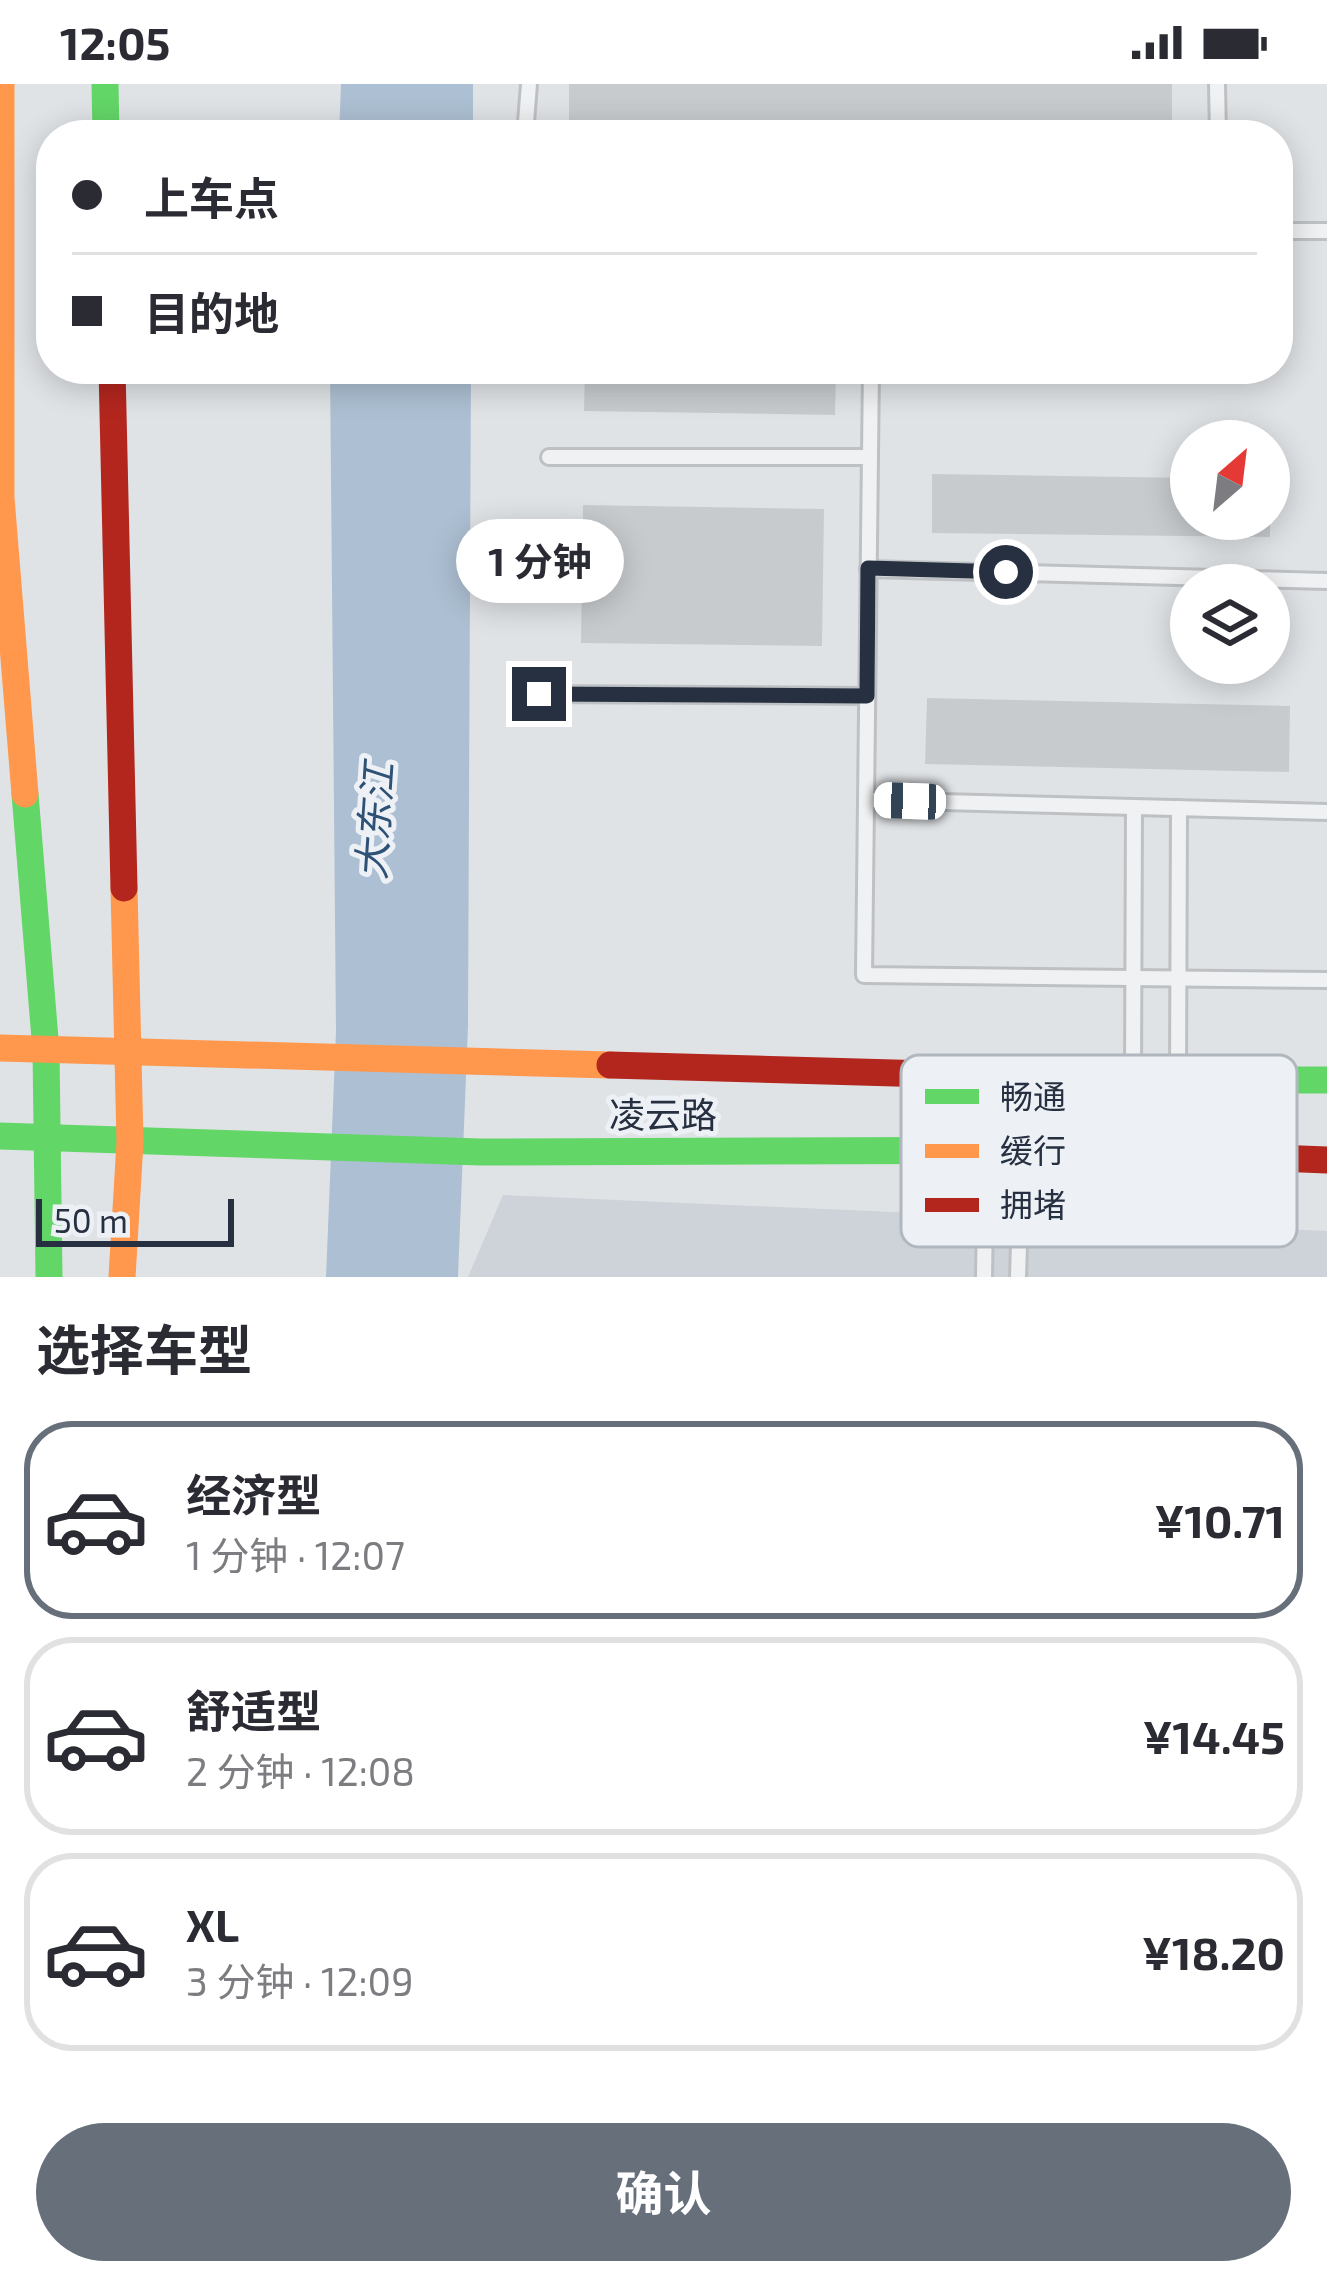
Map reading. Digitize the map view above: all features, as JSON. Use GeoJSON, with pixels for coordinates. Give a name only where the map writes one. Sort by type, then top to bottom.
{"type":"FeatureCollection","features":[{"type":"Feature","properties":{"kind":"main road"},"geometry":{"type":"LineString","coordinates":[[2,84],[1,498],[46,1052],[49,1277]]}},
{"type":"Feature","properties":{"kind":"main road"},"geometry":{"type":"LineString","coordinates":[[105,84],[106,120]]}},
{"type":"Feature","properties":{"kind":"main road"},"geometry":{"type":"LineString","coordinates":[[112,384],[130,1142],[122,1277]]}},
{"type":"Feature","properties":{"kind":"main road","name":"凌云路"},"geometry":{"type":"LineString","coordinates":[[0,1048],[901,1073]]}},
{"type":"Feature","properties":{"kind":"main road","name":"凌云路"},"geometry":{"type":"LineString","coordinates":[[0,1136],[321,1142],[481,1152],[901,1150]]}},
{"type":"Feature","properties":{"kind":"main road","name":"凌云路"},"geometry":{"type":"LineString","coordinates":[[1297,1159],[1327,1160]]}},
{"type":"Feature","properties":{"kind":"lane"},"geometry":{"type":"LineString","coordinates":[[526,120],[529,84]]}},
{"type":"Feature","properties":{"kind":"lane"},"geometry":{"type":"LineString","coordinates":[[1217,84],[1218,120]]}},
{"type":"Feature","properties":{"kind":"lane"},"geometry":{"type":"LineString","coordinates":[[1293,231],[1327,231]]}},
{"type":"Feature","properties":{"kind":"lane"},"geometry":{"type":"LineString","coordinates":[[871,384],[864,975],[1327,980]]}},
{"type":"Feature","properties":{"kind":"lane"},"geometry":{"type":"LineString","coordinates":[[549,457],[870,457]]}},
{"type":"Feature","properties":{"kind":"lane"},"geometry":{"type":"LineString","coordinates":[[868,568],[1327,580]]}},
{"type":"Feature","properties":{"kind":"lane"},"geometry":{"type":"LineString","coordinates":[[539,694],[867,696]]}},
{"type":"Feature","properties":{"kind":"lane"},"geometry":{"type":"LineString","coordinates":[[866,800],[1327,812]]}},
{"type":"Feature","properties":{"kind":"lane"},"geometry":{"type":"LineString","coordinates":[[1133,1055],[1134,807]]}},
{"type":"Feature","properties":{"kind":"lane"},"geometry":{"type":"LineString","coordinates":[[1178,1055],[1179,808]]}},
{"type":"Feature","properties":{"kind":"lane"},"geometry":{"type":"LineString","coordinates":[[984,1247],[984,1277]]}},
{"type":"Feature","properties":{"kind":"lane"},"geometry":{"type":"LineString","coordinates":[[1018,1277],[1019,1247]]}},
{"type":"Feature","properties":{"kind":"shaded area"},"geometry":{"type":"Polygon","coordinates":[[[503,1195],[901,1212],[901,1247],[1297,1247],[1297,1230],[1327,1231],[1327,1277],[468,1277],[503,1195]]]}},
{"type":"Feature","properties":{"kind":"water"},"geometry":{"type":"Polygon","coordinates":[[[341,84],[473,84],[473,120],[340,120],[341,84]]]}},
{"type":"Feature","properties":{"kind":"water","name":"大东江"},"geometry":{"type":"Polygon","coordinates":[[[330,384],[471,384],[468,1026],[458,1277],[326,1277],[336,1031],[330,384]]]}},
{"type":"Feature","properties":{"kind":"building"},"geometry":{"type":"Polygon","coordinates":[[[569,84],[1172,84],[1172,120],[569,120],[569,84]]]}},
{"type":"Feature","properties":{"kind":"building"},"geometry":{"type":"Polygon","coordinates":[[[585,384],[836,384],[835,415],[584,411],[585,384]]]}},
{"type":"Feature","properties":{"kind":"building"},"geometry":{"type":"Polygon","coordinates":[[[932,474],[1170,478],[1170,536],[932,533],[932,474]]]}},
{"type":"Feature","properties":{"kind":"building"},"geometry":{"type":"Polygon","coordinates":[[[583,505],[824,509],[822,646],[581,643],[583,505]]]}},
{"type":"Feature","properties":{"kind":"building"},"geometry":{"type":"Polygon","coordinates":[[[927,698],[1290,706],[1289,772],[925,764],[927,698]]]}},
{"type":"Feature","properties":{"kind":"traffic: fast"},"geometry":{"type":"LineString","coordinates":[[105,84],[106,120]]}},
{"type":"Feature","properties":{"kind":"traffic: fast"},"geometry":{"type":"LineString","coordinates":[[25,794],[46,1051],[49,1277]]}},
{"type":"Feature","properties":{"kind":"traffic: fast"},"geometry":{"type":"LineString","coordinates":[[1297,1080],[1327,1080]]}},
{"type":"Feature","properties":{"kind":"traffic: fast"},"geometry":{"type":"LineString","coordinates":[[0,1136],[480,1152],[901,1151]]}},
{"type":"Feature","properties":{"kind":"traffic: slow"},"geometry":{"type":"LineString","coordinates":[[1,84],[1,498],[25,794]]}},
{"type":"Feature","properties":{"kind":"traffic: slow"},"geometry":{"type":"LineString","coordinates":[[122,1277],[130,1142],[124,888]]}},
{"type":"Feature","properties":{"kind":"traffic: slow"},"geometry":{"type":"LineString","coordinates":[[0,1048],[610,1065]]}},
{"type":"Feature","properties":{"kind":"traffic: jam"},"geometry":{"type":"LineString","coordinates":[[112,384],[124,888]]}},
{"type":"Feature","properties":{"kind":"traffic: jam"},"geometry":{"type":"LineString","coordinates":[[610,1065],[901,1073]]}},
{"type":"Feature","properties":{"kind":"traffic: jam"},"geometry":{"type":"LineString","coordinates":[[1297,1159],[1327,1160]]}},
{"type":"Feature","properties":{"kind":"route"},"geometry":{"type":"LineString","coordinates":[[539,694],[867,696],[868,568],[1006,572]]}}]}
